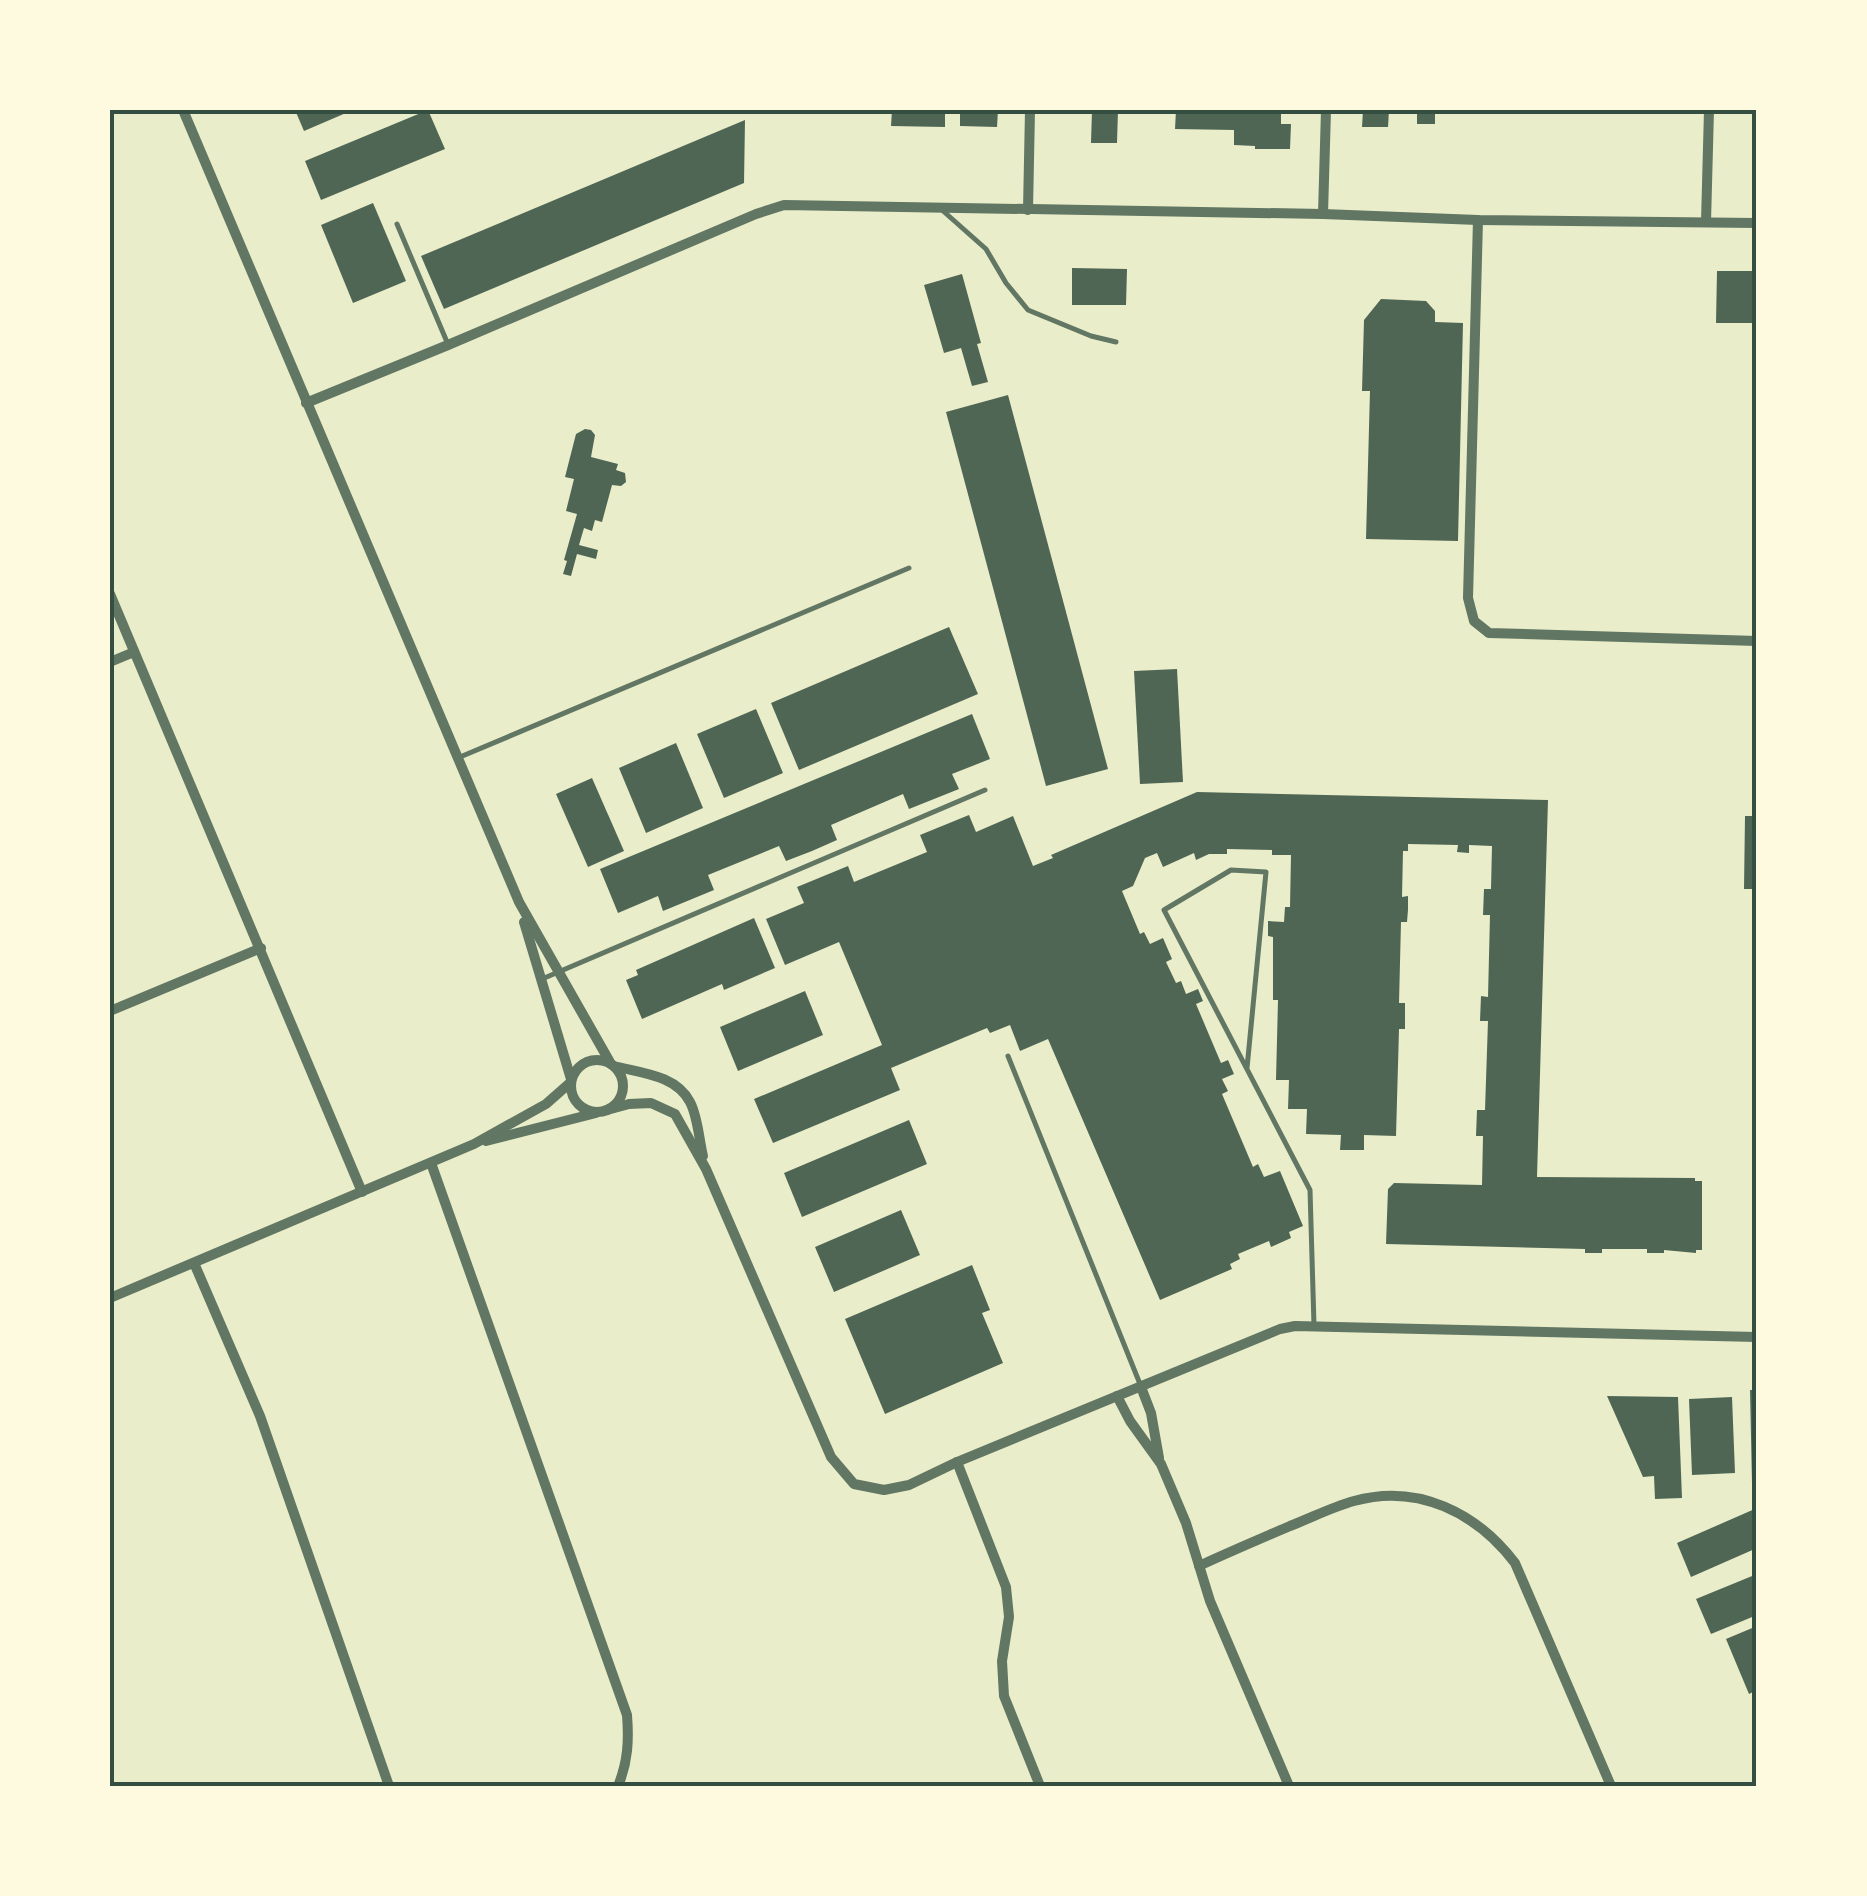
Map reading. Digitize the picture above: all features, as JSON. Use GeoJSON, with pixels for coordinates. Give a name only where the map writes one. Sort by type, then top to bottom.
{"type":"FeatureCollection","features":[{"type":"Feature","properties":{"kind":"street"},"geometry":{"type":"LineString","coordinates":[[183,110],[518,902],[571,1080],[571,1093],[575,1102],[588,1111],[602,1112],[620,1098],[622,1079],[518,902]]}},
{"type":"Feature","properties":{"kind":"street"},"geometry":{"type":"LineString","coordinates":[[1028,210],[1030,110]]}},
{"type":"Feature","properties":{"kind":"street"},"geometry":{"type":"LineString","coordinates":[[1324,214],[1326,110]]}},
{"type":"Feature","properties":{"kind":"street"},"geometry":{"type":"LineString","coordinates":[[1706,222],[1709,110]]}},
{"type":"Feature","properties":{"kind":"street"},"geometry":{"type":"LineString","coordinates":[[306,403],[784,205],[1757,223]]}},
{"type":"Feature","properties":{"kind":"street"},"geometry":{"type":"LineString","coordinates":[[1478,220],[1468,598],[1474,620],[1489,633],[1757,640]]}},
{"type":"Feature","properties":{"kind":"street"},"geometry":{"type":"LineString","coordinates":[[110,594],[362,1192]]}},
{"type":"Feature","properties":{"kind":"street"},"geometry":{"type":"LineString","coordinates":[[110,662],[134,652]]}},
{"type":"Feature","properties":{"kind":"street"},"geometry":{"type":"LineString","coordinates":[[110,1012],[261,948]]}},
{"type":"Feature","properties":{"kind":"street"},"geometry":{"type":"LineString","coordinates":[[110,1298],[474,1144],[546,1104],[571,1080],[575,1070],[589,1061],[598,1060],[678,1086],[691,1103],[706,1170]]}},
{"type":"Feature","properties":{"kind":"street"},"geometry":{"type":"LineString","coordinates":[[474,1144],[629,1104],[651,1102],[675,1114],[706,1170],[831,1457],[854,1484],[884,1490],[910,1485],[1280,1329],[1314,1324],[1757,1337]]}},
{"type":"Feature","properties":{"kind":"street"},"geometry":{"type":"LineString","coordinates":[[431,1162],[627,1715],[629,1746],[618,1786]]}},
{"type":"Feature","properties":{"kind":"street"},"geometry":{"type":"LineString","coordinates":[[194,1263],[260,1416],[389,1786]]}},
{"type":"Feature","properties":{"kind":"street"},"geometry":{"type":"LineString","coordinates":[[1141,1386],[1160,1464]]}},
{"type":"Feature","properties":{"kind":"street"},"geometry":{"type":"LineString","coordinates":[[1116,1396],[1160,1464],[1186,1524],[1210,1601],[1289,1786]]}},
{"type":"Feature","properties":{"kind":"street"},"geometry":{"type":"LineString","coordinates":[[957,1462],[1006,1587],[1009,1616],[1002,1661],[1004,1696],[1040,1786]]}},
{"type":"Feature","properties":{"kind":"street"},"geometry":{"type":"LineString","coordinates":[[1199,1566],[1335,1508],[1371,1497],[1418,1498],[1457,1511],[1496,1539],[1515,1563],[1611,1786]]}},
{"type":"Feature","properties":{"kind":"lane"},"geometry":{"type":"LineString","coordinates":[[940,208],[986,250],[1028,310],[1116,342]]}},
{"type":"Feature","properties":{"kind":"lane"},"geometry":{"type":"LineString","coordinates":[[397,224],[448,345]]}},
{"type":"Feature","properties":{"kind":"lane"},"geometry":{"type":"LineString","coordinates":[[458,758],[909,568]]}},
{"type":"Feature","properties":{"kind":"lane"},"geometry":{"type":"LineString","coordinates":[[542,979],[986,790]]}},
{"type":"Feature","properties":{"kind":"lane"},"geometry":{"type":"LineString","coordinates":[[1246,1068],[1266,872],[1231,870],[1164,910],[1246,1068],[1310,1190],[1314,1324]]}},
{"type":"Feature","properties":{"kind":"lane"},"geometry":{"type":"LineString","coordinates":[[1008,1056],[1141,1386]]}},
{"type":"Feature","properties":{"kind":"building"},"geometry":{"type":"Polygon","coordinates":[[[295,110],[353,110],[304,131],[295,110]]]}},
{"type":"Feature","properties":{"kind":"building"},"geometry":{"type":"Polygon","coordinates":[[[428,110],[445,149],[321,200],[305,161],[428,110]]]}},
{"type":"Feature","properties":{"kind":"building"},"geometry":{"type":"Polygon","coordinates":[[[892,110],[945,110],[945,127],[891,126],[892,110]]]}},
{"type":"Feature","properties":{"kind":"building"},"geometry":{"type":"Polygon","coordinates":[[[960,110],[998,110],[997,127],[960,126],[960,110]]]}},
{"type":"Feature","properties":{"kind":"building"},"geometry":{"type":"Polygon","coordinates":[[[1092,110],[1118,110],[1117,143],[1091,143],[1092,110]]]}},
{"type":"Feature","properties":{"kind":"building"},"geometry":{"type":"Polygon","coordinates":[[[1176,110],[1281,110],[1281,124],[1291,124],[1290,149],[1234,145],[1234,130],[1175,129],[1176,110]]]}},
{"type":"Feature","properties":{"kind":"building"},"geometry":{"type":"Polygon","coordinates":[[[1363,110],[1389,110],[1388,127],[1362,127],[1363,110]]]}},
{"type":"Feature","properties":{"kind":"building"},"geometry":{"type":"Polygon","coordinates":[[[1396,110],[1435,110],[1435,124],[1417,124],[1417,114],[1396,110]]]}},
{"type":"Feature","properties":{"kind":"building"},"geometry":{"type":"Polygon","coordinates":[[[745,120],[744,183],[444,309],[421,256],[745,120]]]}},
{"type":"Feature","properties":{"kind":"building"},"geometry":{"type":"Polygon","coordinates":[[[373,203],[406,281],[353,303],[321,225],[373,203]]]}},
{"type":"Feature","properties":{"kind":"building"},"geometry":{"type":"Polygon","coordinates":[[[1072,268],[1127,269],[1126,305],[1072,305],[1072,268]]]}},
{"type":"Feature","properties":{"kind":"building"},"geometry":{"type":"Polygon","coordinates":[[[1717,271],[1757,271],[1757,323],[1716,323],[1717,271]]]}},
{"type":"Feature","properties":{"kind":"building"},"geometry":{"type":"Polygon","coordinates":[[[962,274],[988,382],[972,386],[961,348],[944,353],[924,285],[962,274]]]}},
{"type":"Feature","properties":{"kind":"building"},"geometry":{"type":"Polygon","coordinates":[[[1381,299],[1426,301],[1435,311],[1435,322],[1463,323],[1458,541],[1366,539],[1370,391],[1362,391],[1364,320],[1381,299]]]}},
{"type":"Feature","properties":{"kind":"building"},"geometry":{"type":"Polygon","coordinates":[[[1008,395],[1108,769],[1046,786],[946,412],[1008,395]]]}},
{"type":"Feature","properties":{"kind":"building"},"geometry":{"type":"Polygon","coordinates":[[[585,429],[595,435],[591,457],[618,464],[616,470],[625,473],[626,482],[612,485],[602,522],[595,520],[592,531],[584,528],[579,545],[598,550],[596,559],[577,554],[571,576],[563,574],[567,561],[564,560],[577,514],[566,511],[574,479],[565,477],[576,434],[585,429]]]}},
{"type":"Feature","properties":{"kind":"building"},"geometry":{"type":"Polygon","coordinates":[[[949,627],[978,694],[799,770],[771,703],[949,627]]]}},
{"type":"Feature","properties":{"kind":"building"},"geometry":{"type":"Polygon","coordinates":[[[1177,669],[1183,782],[1140,784],[1134,671],[1177,669]]]}},
{"type":"Feature","properties":{"kind":"building"},"geometry":{"type":"Polygon","coordinates":[[[756,709],[783,773],[724,798],[697,734],[756,709]]]}},
{"type":"Feature","properties":{"kind":"building"},"geometry":{"type":"Polygon","coordinates":[[[972,714],[990,759],[952,774],[959,789],[909,809],[903,794],[831,825],[837,840],[812,851],[786,861],[779,846],[708,875],[714,890],[663,911],[658,896],[618,913],[600,869],[972,714]]]}},
{"type":"Feature","properties":{"kind":"building"},"geometry":{"type":"Polygon","coordinates":[[[676,743],[703,808],[646,833],[619,768],[676,743]]]}},
{"type":"Feature","properties":{"kind":"building"},"geometry":{"type":"Polygon","coordinates":[[[592,778],[624,851],[588,867],[556,794],[592,778]]]}},
{"type":"Feature","properties":{"kind":"building"},"geometry":{"type":"Polygon","coordinates":[[[1197,792],[1548,800],[1537,1177],[1702,1181],[1702,1250],[1647,1253],[1647,1249],[1602,1249],[1602,1253],[1585,1253],[1585,1249],[1386,1244],[1388,1189],[1394,1183],[1482,1185],[1483,1136],[1476,1136],[1477,1110],[1485,1110],[1488,1021],[1480,1021],[1481,996],[1488,997],[1490,915],[1483,915],[1484,889],[1491,889],[1492,846],[1469,845],[1469,853],[1457,852],[1458,845],[1408,844],[1408,851],[1403,851],[1402,897],[1408,896],[1408,910],[1407,922],[1401,922],[1399,1003],[1405,1003],[1405,1029],[1399,1029],[1396,1136],[1364,1135],[1364,1150],[1340,1150],[1341,1135],[1306,1134],[1307,1109],[1288,1109],[1289,1080],[1276,1080],[1278,1000],[1273,1000],[1273,937],[1268,936],[1268,921],[1284,922],[1285,907],[1290,907],[1291,855],[1272,855],[1272,850],[1227,849],[1227,854],[1209,854],[1196,860],[1194,853],[1163,867],[1157,853],[1145,858],[1133,886],[1122,891],[1140,934],[1144,932],[1150,944],[1163,938],[1172,959],[1166,962],[1176,983],[1181,981],[1186,994],[1198,989],[1203,1001],[1196,1004],[1221,1063],[1228,1060],[1234,1074],[1222,1079],[1228,1091],[1222,1094],[1253,1167],[1258,1164],[1264,1177],[1280,1171],[1303,1226],[1289,1232],[1291,1238],[1271,1247],[1269,1241],[1238,1254],[1240,1259],[1230,1264],[1232,1269],[1160,1300],[1048,1039],[1020,1051],[1010,1025],[990,1033],[987,1028],[891,1068],[900,1090],[773,1143],[754,1099],[882,1045],[839,942],[785,965],[766,919],[804,903],[797,887],[848,866],[854,882],[927,852],[920,835],[969,815],[976,832],[1013,816],[1033,866],[1197,792]]]}},
{"type":"Feature","properties":{"kind":"building"},"geometry":{"type":"Polygon","coordinates":[[[1745,816],[1757,816],[1757,889],[1744,889],[1745,816]]]}},
{"type":"Feature","properties":{"kind":"building"},"geometry":{"type":"Polygon","coordinates":[[[754,918],[775,968],[724,990],[722,984],[642,1019],[626,980],[638,975],[636,970],[754,918]]]}},
{"type":"Feature","properties":{"kind":"building"},"geometry":{"type":"Polygon","coordinates":[[[805,991],[823,1035],[738,1071],[720,1027],[805,991]]]}},
{"type":"Feature","properties":{"kind":"building"},"geometry":{"type":"Polygon","coordinates":[[[909,1120],[927,1164],[802,1217],[784,1173],[909,1120]]]}},
{"type":"Feature","properties":{"kind":"building"},"geometry":{"type":"Polygon","coordinates":[[[901,1210],[920,1255],[834,1292],[815,1247],[901,1210]]]}},
{"type":"Feature","properties":{"kind":"building"},"geometry":{"type":"Polygon","coordinates":[[[972,1265],[990,1310],[982,1313],[1003,1363],[885,1414],[845,1319],[972,1265]]]}},
{"type":"Feature","properties":{"kind":"building"},"geometry":{"type":"Polygon","coordinates":[[[1750,1390],[1757,1390],[1757,1483],[1752,1483],[1750,1390]]]}},
{"type":"Feature","properties":{"kind":"building"},"geometry":{"type":"Polygon","coordinates":[[[1607,1396],[1678,1397],[1682,1498],[1655,1499],[1654,1476],[1643,1477],[1607,1396]]]}},
{"type":"Feature","properties":{"kind":"building"},"geometry":{"type":"Polygon","coordinates":[[[1732,1397],[1735,1473],[1692,1475],[1689,1399],[1732,1397]]]}},
{"type":"Feature","properties":{"kind":"building"},"geometry":{"type":"Polygon","coordinates":[[[1757,1508],[1757,1548],[1691,1577],[1677,1543],[1757,1508]]]}},
{"type":"Feature","properties":{"kind":"building"},"geometry":{"type":"Polygon","coordinates":[[[1757,1574],[1757,1615],[1711,1634],[1696,1599],[1757,1574]]]}},
{"type":"Feature","properties":{"kind":"building"},"geometry":{"type":"Polygon","coordinates":[[[1757,1626],[1757,1690],[1749,1694],[1726,1639],[1757,1626]]]}}]}
